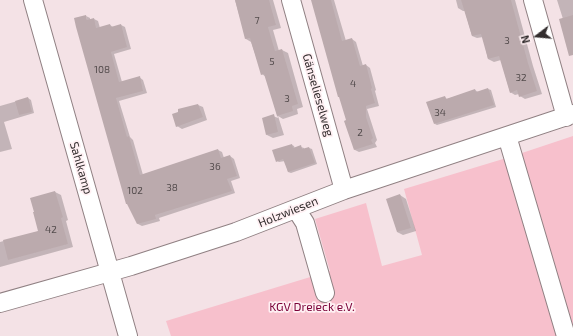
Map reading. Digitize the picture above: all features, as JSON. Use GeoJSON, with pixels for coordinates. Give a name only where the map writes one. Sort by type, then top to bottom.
{"type":"FeatureCollection","features":[{"type":"Feature","properties":{"kind":"street","name":"Sahlkamp"},"geometry":{"type":"LineString","coordinates":[[34,0],[128,336]]}},
{"type":"Feature","properties":{"kind":"street","name":"Gänselieselweg"},"geometry":{"type":"LineString","coordinates":[[291,0],[344,190]]}},
{"type":"Feature","properties":{"kind":"street"},"geometry":{"type":"LineString","coordinates":[[533,0],[570,116]]}},
{"type":"Feature","properties":{"kind":"street","name":"Holzwiesen"},"geometry":{"type":"LineString","coordinates":[[0,303],[131,266],[236,232],[344,190],[570,116]]}},
{"type":"Feature","properties":{"kind":"street"},"geometry":{"type":"LineString","coordinates":[[507,136],[566,336]]}},
{"type":"Feature","properties":{"kind":"street"},"geometry":{"type":"LineString","coordinates":[[296,208],[305,223],[325,293]]}},
{"type":"Feature","properties":{"kind":"green space","name":"KGV Dreieck e.V."},"geometry":{"type":"Polygon","coordinates":[[[573,136],[573,336],[171,336],[166,321],[330,271],[315,219],[366,203],[382,266],[422,255],[404,189],[573,136]]]}},
{"type":"Feature","properties":{"kind":"building"},"geometry":{"type":"Polygon","coordinates":[[[235,0],[269,0],[276,25],[268,27],[275,51],[282,49],[298,104],[292,106],[293,111],[277,116],[264,74],[261,75],[250,38],[245,39],[235,0]]]}},
{"type":"Feature","properties":{"kind":"building"},"geometry":{"type":"Polygon","coordinates":[[[311,0],[331,0],[342,41],[352,38],[360,66],[366,64],[375,103],[366,106],[366,117],[373,138],[371,140],[373,144],[354,150],[344,121],[346,120],[338,97],[311,0]]]}},
{"type":"Feature","properties":{"kind":"building"},"geometry":{"type":"Polygon","coordinates":[[[461,0],[511,0],[537,91],[519,97],[517,90],[510,93],[499,56],[488,59],[481,34],[472,36],[461,0]]]}},
{"type":"Feature","properties":{"kind":"building"},"geometry":{"type":"Polygon","coordinates":[[[86,15],[87,20],[94,18],[96,28],[110,24],[111,27],[121,24],[127,47],[111,52],[119,82],[140,76],[143,91],[116,98],[140,175],[218,149],[221,158],[230,155],[237,176],[227,179],[232,191],[155,215],[156,219],[137,224],[126,204],[76,27],[74,18],[86,15]]]}},
{"type":"Feature","properties":{"kind":"building"},"geometry":{"type":"Polygon","coordinates":[[[573,15],[573,55],[569,56],[559,19],[573,15]]]}},
{"type":"Feature","properties":{"kind":"building"},"geometry":{"type":"Polygon","coordinates":[[[488,88],[494,105],[434,124],[426,102],[445,96],[446,99],[475,89],[476,92],[488,88]]]}},
{"type":"Feature","properties":{"kind":"building"},"geometry":{"type":"Polygon","coordinates":[[[28,97],[32,112],[19,115],[15,101],[28,97]]]}},
{"type":"Feature","properties":{"kind":"building"},"geometry":{"type":"Polygon","coordinates":[[[198,104],[203,117],[176,127],[172,114],[178,112],[178,109],[198,104]]]}},
{"type":"Feature","properties":{"kind":"building"},"geometry":{"type":"Polygon","coordinates":[[[274,114],[278,132],[266,135],[262,118],[274,114]]]}},
{"type":"Feature","properties":{"kind":"building"},"geometry":{"type":"Polygon","coordinates":[[[292,144],[293,148],[301,145],[302,149],[309,147],[315,163],[288,172],[283,159],[276,162],[272,150],[292,144]]]}},
{"type":"Feature","properties":{"kind":"building"},"geometry":{"type":"Polygon","coordinates":[[[55,191],[63,217],[61,218],[68,244],[8,260],[3,240],[38,231],[30,198],[55,191]]]}},
{"type":"Feature","properties":{"kind":"building"},"geometry":{"type":"Polygon","coordinates":[[[400,194],[411,228],[397,232],[386,199],[400,194]]]}}]}
